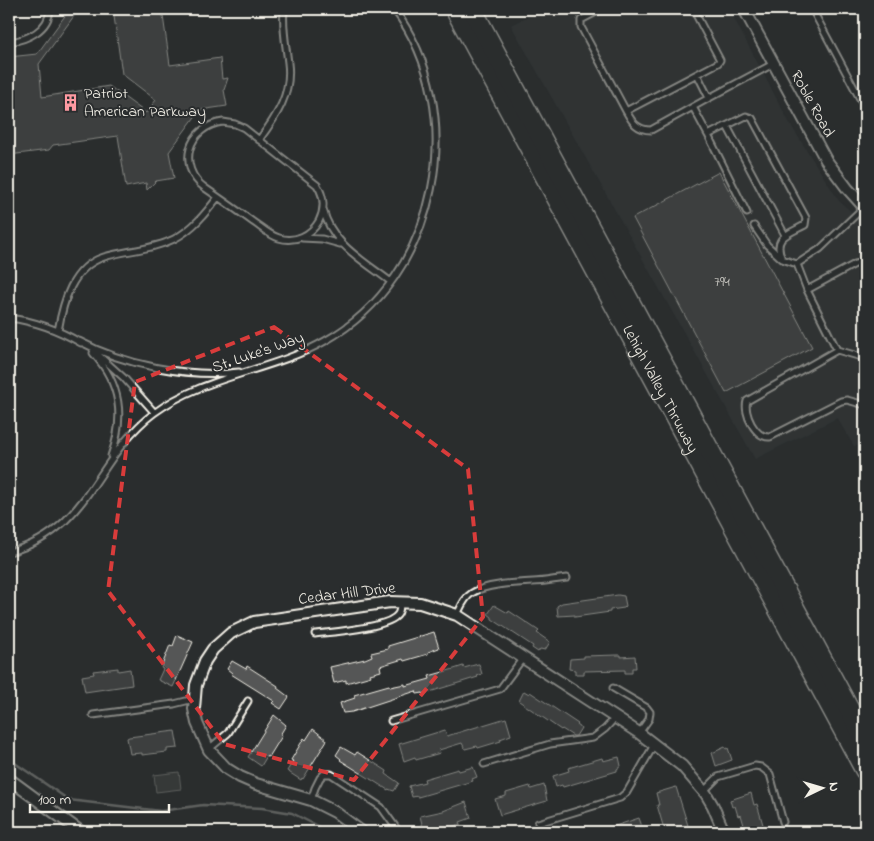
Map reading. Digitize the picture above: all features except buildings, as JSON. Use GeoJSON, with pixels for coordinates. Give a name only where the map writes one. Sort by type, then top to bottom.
{"type":"FeatureCollection","features":[{"type":"Feature","properties":{"kind":"highway","name":"Lehigh Valley Thruway"},"geometry":{"type":"LineString","coordinates":[[455,9],[865,770]]}},
{"type":"Feature","properties":{"kind":"highway","name":"Lehigh Valley Thruway"},"geometry":{"type":"LineString","coordinates":[[472,9],[865,739]]}},
{"type":"Feature","properties":{"kind":"street","name":"Roble Road"},"geometry":{"type":"LineString","coordinates":[[744,9],[826,160],[865,208]]}},
{"type":"Feature","properties":{"kind":"street","name":"Cedar Hill Drive"},"geometry":{"type":"LineString","coordinates":[[362,832],[335,812],[311,800],[256,784],[240,777],[220,762],[209,750],[197,723],[194,699],[197,680],[205,661],[222,640],[241,627],[254,622],[316,611],[400,602],[428,605],[456,616],[639,733],[682,766],[704,791],[713,806],[724,832]]}},
{"type":"Feature","properties":{"kind":"street"},"geometry":{"type":"LineString","coordinates":[[9,779],[81,832]]}},
{"type":"Feature","properties":{"kind":"lane"},"geometry":{"type":"LineString","coordinates":[[9,42],[27,39],[40,30],[50,16],[50,9]]}},
{"type":"Feature","properties":{"kind":"lane"},"geometry":{"type":"LineString","coordinates":[[259,140],[275,118],[287,90],[288,63],[284,9]]}},
{"type":"Feature","properties":{"kind":"lane","name":"St. Luke's Way"},"geometry":{"type":"LineString","coordinates":[[9,552],[29,546],[58,528],[80,505],[129,436],[154,412],[194,390],[216,381],[262,368],[308,350],[336,335],[372,304],[390,282],[408,255],[422,224],[432,189],[437,144],[434,104],[425,68],[408,30],[394,9]]}},
{"type":"Feature","properties":{"kind":"lane"},"geometry":{"type":"LineString","coordinates":[[602,9],[581,20],[581,26],[633,124],[642,130],[650,130],[773,64]]}},
{"type":"Feature","properties":{"kind":"lane"},"geometry":{"type":"LineString","coordinates":[[626,111],[718,63],[720,60],[693,9]]}},
{"type":"Feature","properties":{"kind":"lane"},"geometry":{"type":"LineString","coordinates":[[812,9],[865,108]]}},
{"type":"Feature","properties":{"kind":"lane"},"geometry":{"type":"LineString","coordinates":[[697,74],[710,98]]}},
{"type":"Feature","properties":{"kind":"lane"},"geometry":{"type":"LineString","coordinates":[[693,107],[746,212]]}},
{"type":"Feature","properties":{"kind":"lane"},"geometry":{"type":"LineString","coordinates":[[708,135],[746,116],[752,118],[806,218],[805,225],[785,235],[778,245],[782,259]]}},
{"type":"Feature","properties":{"kind":"lane"},"geometry":{"type":"LineString","coordinates":[[343,245],[322,238],[281,239],[272,235],[198,183],[191,171],[189,161],[190,149],[196,136],[210,125],[225,122],[240,125],[313,180],[320,190],[330,227],[343,245],[390,282]]}},
{"type":"Feature","properties":{"kind":"lane"},"geometry":{"type":"LineString","coordinates":[[727,126],[785,235]]}},
{"type":"Feature","properties":{"kind":"lane"},"geometry":{"type":"LineString","coordinates":[[58,331],[62,309],[71,288],[78,275],[87,266],[105,257],[154,247],[173,239],[195,225],[218,197]]}},
{"type":"Feature","properties":{"kind":"lane"},"geometry":{"type":"LineString","coordinates":[[295,239],[304,236],[314,228],[321,217],[323,205]]}},
{"type":"Feature","properties":{"kind":"lane"},"geometry":{"type":"LineString","coordinates":[[754,226],[767,246],[782,259],[797,264],[820,250],[865,208]]}},
{"type":"Feature","properties":{"kind":"lane"},"geometry":{"type":"LineString","coordinates":[[807,290],[855,264],[865,262]]}},
{"type":"Feature","properties":{"kind":"lane"},"geometry":{"type":"LineString","coordinates":[[797,264],[807,290],[837,350]]}},
{"type":"Feature","properties":{"kind":"lane"},"geometry":{"type":"LineString","coordinates":[[9,318],[32,322],[58,331],[103,352],[132,361],[178,371],[217,374],[262,368]]}},
{"type":"Feature","properties":{"kind":"lane"},"geometry":{"type":"LineString","coordinates":[[79,342],[107,362],[154,412]]}},
{"type":"Feature","properties":{"kind":"lane"},"geometry":{"type":"LineString","coordinates":[[79,342],[92,352],[104,366],[114,384],[119,402],[117,436],[105,470]]}},
{"type":"Feature","properties":{"kind":"lane"},"geometry":{"type":"LineString","coordinates":[[865,358],[837,350],[747,401],[746,412],[760,436],[770,437],[841,401],[847,400],[865,405]]}},
{"type":"Feature","properties":{"kind":"lane"},"geometry":{"type":"LineString","coordinates":[[456,616],[464,600],[481,589],[524,582],[568,578]]}},
{"type":"Feature","properties":{"kind":"lane"},"geometry":{"type":"LineString","coordinates":[[315,634],[379,625],[392,620],[398,614],[400,602]]}},
{"type":"Feature","properties":{"kind":"lane"},"geometry":{"type":"LineString","coordinates":[[391,721],[500,689],[523,658]]}},
{"type":"Feature","properties":{"kind":"lane"},"geometry":{"type":"LineString","coordinates":[[613,688],[650,712],[649,719],[639,733]]}},
{"type":"Feature","properties":{"kind":"lane"},"geometry":{"type":"LineString","coordinates":[[93,715],[174,704],[194,699]]}},
{"type":"Feature","properties":{"kind":"lane"},"geometry":{"type":"LineString","coordinates":[[209,750],[228,733],[248,700]]}},
{"type":"Feature","properties":{"kind":"lane"},"geometry":{"type":"LineString","coordinates":[[484,764],[550,744],[593,738],[615,718]]}},
{"type":"Feature","properties":{"kind":"lane"},"geometry":{"type":"LineString","coordinates":[[538,823],[620,798],[626,792],[654,744]]}},
{"type":"Feature","properties":{"kind":"lane"},"geometry":{"type":"LineString","coordinates":[[704,791],[718,776],[755,766],[761,767],[770,774],[784,822]]}},
{"type":"Feature","properties":{"kind":"lane"},"geometry":{"type":"LineString","coordinates":[[311,800],[320,778],[324,774],[330,774],[381,807],[399,832]]}},
{"type":"Feature","properties":{"kind":"highlighted area"},"geometry":{"type":"Polygon","coordinates":[[[274,327],[468,469],[483,617],[354,780],[224,744],[108,591],[135,382],[274,327]]]}},
{"type":"Feature","properties":{"kind":"shaded area"},"geometry":{"type":"Polygon","coordinates":[[[542,9],[729,9],[790,124],[839,201],[865,224],[865,445],[854,446],[837,418],[755,459],[511,25],[542,9]]]}},
{"type":"Feature","properties":{"kind":"shaded area"},"geometry":{"type":"Polygon","coordinates":[[[179,772],[181,789],[156,792],[154,775],[179,772]]]}},
{"type":"Feature","properties":{"kind":"waterway"},"geometry":{"type":"LineString","coordinates":[[9,759],[69,800],[161,811],[203,805],[262,808],[292,813],[329,832]]}},
{"type":"Feature","properties":{"kind":"place","name":"Patriot American Parkway"},"geometry":{"type":"Point","coordinates":[70,103]}}]}
